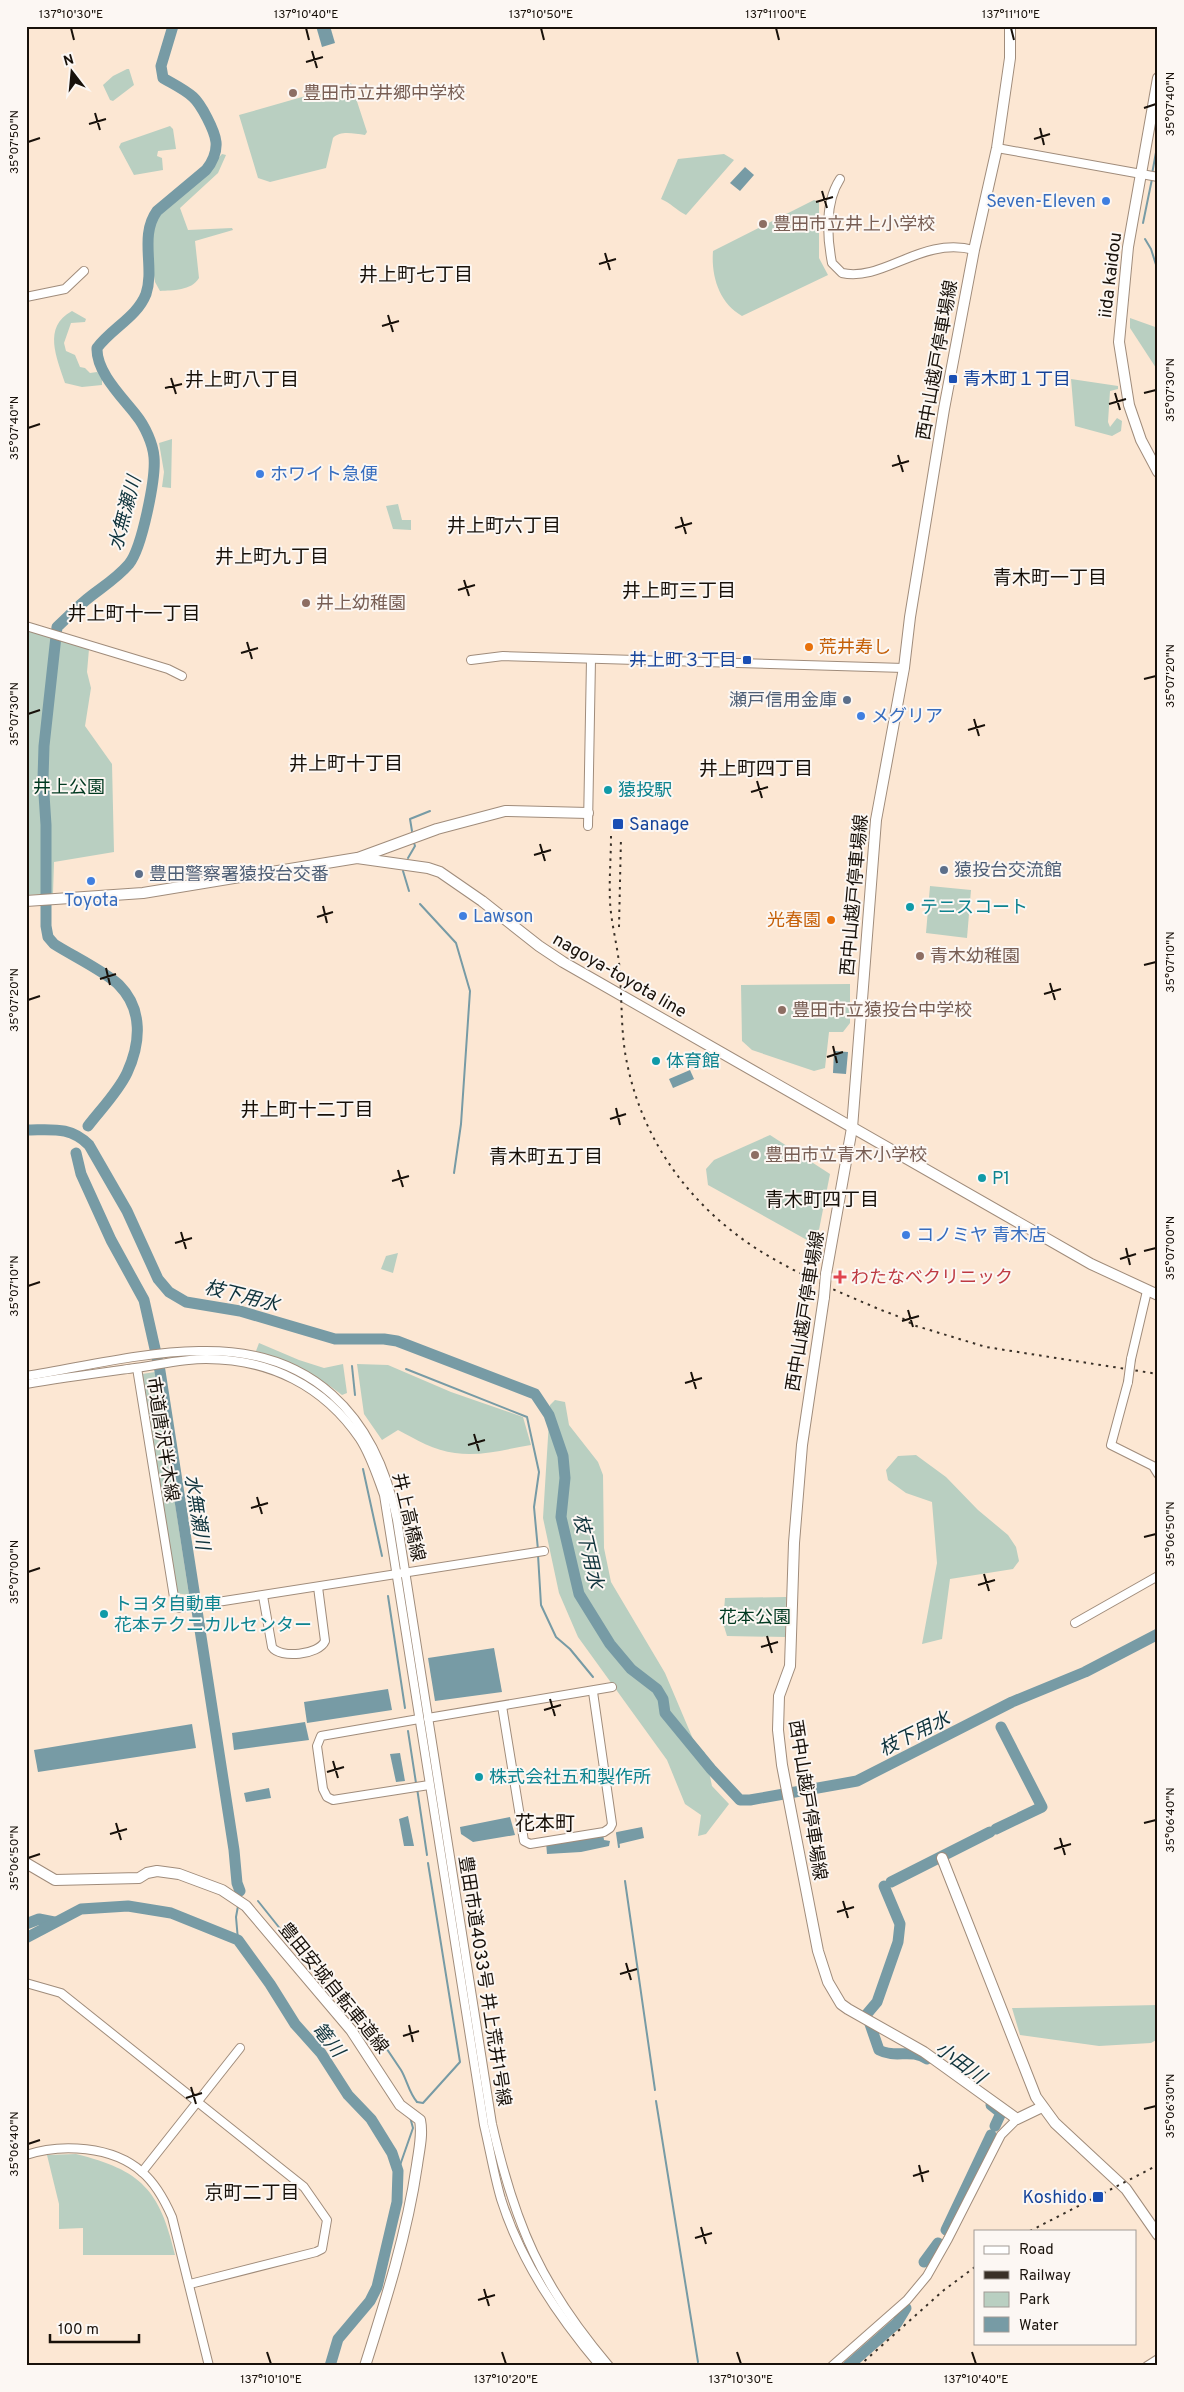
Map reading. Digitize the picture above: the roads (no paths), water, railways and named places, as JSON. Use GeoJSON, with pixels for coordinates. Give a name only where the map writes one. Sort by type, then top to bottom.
{"type":"FeatureCollection","features":[{"type":"Feature","properties":{"kind":"main road","name":"西中山越戸停車場線"},"geometry":{"type":"LineString","coordinates":[[1010,26],[1010,58],[997,148],[974,250],[944,409],[910,617],[904,668],[873,846],[852,1128],[826,1274],[802,1445],[794,1543],[791,1658],[779,1696],[778,1730],[818,1951],[828,1982],[841,2004],[924,2052],[1017,2119]]}},
{"type":"Feature","properties":{"kind":"main road","name":"iida kaidou"},"geometry":{"type":"LineString","coordinates":[[1158,78],[1128,246],[1119,342],[1124,379],[1134,420],[1141,440],[1158,472]]}},
{"type":"Feature","properties":{"kind":"main road"},"geometry":{"type":"LineString","coordinates":[[357,858],[436,829],[482,816],[505,812],[529,811],[588,813]]}},
{"type":"Feature","properties":{"kind":"main road","name":"nagoya-toyota line"},"geometry":{"type":"LineString","coordinates":[[26,901],[142,893],[357,858],[428,868],[440,872],[563,962],[1091,1264],[1158,1295]]}},
{"type":"Feature","properties":{"kind":"main road"},"geometry":{"type":"LineString","coordinates":[[942,1858],[1026,2075],[1042,2107],[1061,2129],[1126,2189],[1158,2235]]}},
{"type":"Feature","properties":{"kind":"main road","name":"豊田安城自転車道線"},"geometry":{"type":"LineString","coordinates":[[26,1863],[55,1880],[139,1878],[147,1873],[157,1871],[179,1874],[222,1890],[246,1906],[348,2025],[378,2067],[400,2105],[420,2120],[422,2130],[413,2192],[397,2263],[365,2366]]}},
{"type":"Feature","properties":{"kind":"main road"},"geometry":{"type":"LineString","coordinates":[[1017,2119],[1042,2107]]}},
{"type":"Feature","properties":{"kind":"street"},"geometry":{"type":"LineString","coordinates":[[997,148],[1142,176],[1158,177]]}},
{"type":"Feature","properties":{"kind":"street"},"geometry":{"type":"LineString","coordinates":[[840,179],[832,194],[829,236],[832,262],[842,273],[863,273],[938,247],[962,247],[974,250]]}},
{"type":"Feature","properties":{"kind":"street"},"geometry":{"type":"LineString","coordinates":[[26,297],[65,289],[84,271]]}},
{"type":"Feature","properties":{"kind":"street"},"geometry":{"type":"LineString","coordinates":[[26,626],[168,669],[182,676]]}},
{"type":"Feature","properties":{"kind":"street"},"geometry":{"type":"LineString","coordinates":[[471,660],[503,656],[904,668]]}},
{"type":"Feature","properties":{"kind":"street"},"geometry":{"type":"LineString","coordinates":[[588,826],[591,659]]}},
{"type":"Feature","properties":{"kind":"street"},"geometry":{"type":"LineString","coordinates":[[1147,1291],[1131,1359],[1128,1382],[1111,1445],[1153,1466],[1158,1474]]}},
{"type":"Feature","properties":{"kind":"street","name":"井上高橋線"},"geometry":{"type":"LineString","coordinates":[[26,1376],[150,1356],[199,1351],[248,1354],[275,1361],[310,1377],[333,1395],[365,1430],[374,1447],[393,1498],[406,1573]]}},
{"type":"Feature","properties":{"kind":"street","name":"井上高橋線"},"geometry":{"type":"LineString","coordinates":[[137,1368],[204,1359],[257,1364],[300,1382],[330,1404],[361,1441],[372,1462],[384,1495],[396,1574]]}},
{"type":"Feature","properties":{"kind":"street"},"geometry":{"type":"LineString","coordinates":[[26,1384],[137,1368]]}},
{"type":"Feature","properties":{"kind":"street","name":"市道唐沢半木線"},"geometry":{"type":"LineString","coordinates":[[137,1368],[175,1604],[179,1608],[190,1608],[264,1596]]}},
{"type":"Feature","properties":{"kind":"street"},"geometry":{"type":"LineString","coordinates":[[318,1587],[325,1641],[323,1645],[315,1650],[287,1655],[279,1654],[272,1646],[264,1596],[318,1587],[396,1574],[531,1554],[544,1551]]}},
{"type":"Feature","properties":{"kind":"street","name":"豊田市道4033号 井上荒井1号線"},"geometry":{"type":"LineString","coordinates":[[406,1573],[492,2124],[506,2182],[525,2237],[544,2276],[570,2317],[609,2366]]}},
{"type":"Feature","properties":{"kind":"street","name":"豊田市道4033号 井上荒井1号線"},"geometry":{"type":"LineString","coordinates":[[396,1574],[484,2125],[502,2200],[521,2248],[536,2277],[566,2325],[600,2366]]}},
{"type":"Feature","properties":{"kind":"street"},"geometry":{"type":"LineString","coordinates":[[1075,1623],[1158,1576]]}},
{"type":"Feature","properties":{"kind":"street"},"geometry":{"type":"LineString","coordinates":[[428,1718],[593,1692],[612,1687]]}},
{"type":"Feature","properties":{"kind":"street"},"geometry":{"type":"LineString","coordinates":[[502,1706],[524,1840],[530,1844],[604,1832],[612,1824],[593,1692]]}},
{"type":"Feature","properties":{"kind":"street"},"geometry":{"type":"LineString","coordinates":[[419,1719],[321,1736],[317,1746],[323,1789],[328,1797],[333,1800],[429,1785]]}},
{"type":"Feature","properties":{"kind":"street"},"geometry":{"type":"LineString","coordinates":[[26,1983],[61,1993],[198,2101],[304,2187],[328,2224],[322,2249],[316,2252],[190,2284]]}},
{"type":"Feature","properties":{"kind":"street"},"geometry":{"type":"LineString","coordinates":[[142,2172],[240,2048]]}},
{"type":"Feature","properties":{"kind":"street"},"geometry":{"type":"LineString","coordinates":[[832,2366],[918,2288],[934,2265],[1001,2135],[1017,2119]]}},
{"type":"Feature","properties":{"kind":"street"},"geometry":{"type":"LineString","coordinates":[[26,2155],[37,2151],[66,2148],[89,2150],[127,2161],[142,2172],[166,2203],[172,2216],[209,2366]]}},
{"type":"Feature","properties":{"kind":"street"},"geometry":{"type":"LineString","coordinates":[[1148,2366],[1158,2359]]}},
{"type":"Feature","properties":{"kind":"water"},"geometry":{"type":"Polygon","coordinates":[[[316,26],[330,26],[335,43],[322,47],[316,26]]]}},
{"type":"Feature","properties":{"kind":"water"},"geometry":{"type":"Polygon","coordinates":[[[745,167],[754,175],[740,191],[730,183],[745,167]]]}},
{"type":"Feature","properties":{"kind":"water"},"geometry":{"type":"Polygon","coordinates":[[[834,1051],[848,1052],[846,1074],[833,1073],[834,1051]]]}},
{"type":"Feature","properties":{"kind":"water"},"geometry":{"type":"Polygon","coordinates":[[[690,1070],[694,1079],[673,1088],[669,1079],[690,1070]]]}},
{"type":"Feature","properties":{"kind":"water"},"geometry":{"type":"Polygon","coordinates":[[[494,1648],[502,1692],[435,1701],[428,1658],[494,1648]]]}},
{"type":"Feature","properties":{"kind":"water"},"geometry":{"type":"Polygon","coordinates":[[[388,1689],[392,1710],[307,1723],[304,1702],[388,1689]]]}},
{"type":"Feature","properties":{"kind":"water"},"geometry":{"type":"Polygon","coordinates":[[[305,1722],[309,1740],[234,1750],[232,1733],[305,1722]]]}},
{"type":"Feature","properties":{"kind":"water"},"geometry":{"type":"Polygon","coordinates":[[[192,1724],[196,1748],[38,1772],[34,1750],[192,1724]]]}},
{"type":"Feature","properties":{"kind":"water"},"geometry":{"type":"Polygon","coordinates":[[[400,1753],[405,1781],[396,1782],[390,1754],[400,1753]]]}},
{"type":"Feature","properties":{"kind":"water"},"geometry":{"type":"Polygon","coordinates":[[[269,1788],[271,1798],[246,1802],[244,1793],[269,1788]]]}},
{"type":"Feature","properties":{"kind":"water"},"geometry":{"type":"Polygon","coordinates":[[[408,1816],[414,1846],[404,1846],[399,1819],[408,1816]]]}},
{"type":"Feature","properties":{"kind":"water"},"geometry":{"type":"Polygon","coordinates":[[[510,1817],[515,1835],[473,1842],[461,1834],[460,1827],[510,1817]]]}},
{"type":"Feature","properties":{"kind":"water"},"geometry":{"type":"Polygon","coordinates":[[[642,1827],[644,1838],[619,1844],[617,1832],[642,1827]]]}},
{"type":"Feature","properties":{"kind":"water"},"geometry":{"type":"Polygon","coordinates":[[[603,1834],[604,1840],[610,1841],[609,1846],[581,1852],[547,1854],[546,1842],[603,1834]]]}},
{"type":"Feature","properties":{"kind":"waterway","name":"水無瀬川"},"geometry":{"type":"LineString","coordinates":[[88,1126],[114,1094],[132,1062],[137,1038],[136,1015],[127,994],[119,985],[97,969],[54,944],[48,937],[46,926],[44,746],[57,627],[82,603],[116,577],[129,564],[139,543],[153,480],[154,457],[148,435],[139,419],[105,375],[98,357],[97,348],[137,309],[146,294],[149,273],[149,231],[157,211],[206,170],[216,150],[213,131],[204,111],[196,100],[186,91],[163,78],[161,66],[173,26]]}},
{"type":"Feature","properties":{"kind":"waterway"},"geometry":{"type":"LineString","coordinates":[[1152,174],[1157,147]]}},
{"type":"Feature","properties":{"kind":"waterway"},"geometry":{"type":"LineString","coordinates":[[1143,223],[1152,179]]}},
{"type":"Feature","properties":{"kind":"waterway"},"geometry":{"type":"LineString","coordinates":[[1145,239],[1151,249],[1158,271]]}},
{"type":"Feature","properties":{"kind":"waterway"},"geometry":{"type":"LineString","coordinates":[[412,831],[410,819],[430,811]]}},
{"type":"Feature","properties":{"kind":"waterway"},"geometry":{"type":"LineString","coordinates":[[408,858],[415,846],[413,840]]}},
{"type":"Feature","properties":{"kind":"waterway"},"geometry":{"type":"LineString","coordinates":[[403,871],[409,891]]}},
{"type":"Feature","properties":{"kind":"waterway"},"geometry":{"type":"LineString","coordinates":[[420,904],[456,943],[470,991],[461,1124],[454,1173]]}},
{"type":"Feature","properties":{"kind":"waterway","name":"枝下用水"},"geometry":{"type":"LineString","coordinates":[[26,1130],[60,1130],[75,1135],[89,1145],[127,1211],[158,1279],[169,1292],[186,1302],[240,1311],[335,1339],[384,1339],[397,1341],[535,1394],[549,1415],[563,1456],[565,1478],[561,1517],[579,1594],[610,1644],[631,1669],[657,1689],[663,1699],[665,1713],[711,1769],[740,1800],[750,1800],[857,1781],[1012,1702],[1085,1672],[1158,1634]]}},
{"type":"Feature","properties":{"kind":"waterway","name":"水無瀬川"},"geometry":{"type":"LineString","coordinates":[[76,1153],[81,1174],[111,1240],[144,1300],[160,1371],[234,1850],[237,1883],[240,1891]]}},
{"type":"Feature","properties":{"kind":"waterway"},"geometry":{"type":"LineString","coordinates":[[352,1366],[355,1395]]}},
{"type":"Feature","properties":{"kind":"waterway"},"geometry":{"type":"LineString","coordinates":[[406,1369],[527,1417],[539,1472],[534,1507],[538,1550]]}},
{"type":"Feature","properties":{"kind":"waterway"},"geometry":{"type":"LineString","coordinates":[[363,1469],[382,1556]]}},
{"type":"Feature","properties":{"kind":"waterway"},"geometry":{"type":"LineString","coordinates":[[538,1555],[541,1605],[556,1637],[570,1649],[593,1677]]}},
{"type":"Feature","properties":{"kind":"waterway"},"geometry":{"type":"LineString","coordinates":[[388,1596],[405,1708]]}},
{"type":"Feature","properties":{"kind":"waterway","name":"小田川"},"geometry":{"type":"LineString","coordinates":[[996,1829],[1042,1807],[1001,1727]]}},
{"type":"Feature","properties":{"kind":"waterway"},"geometry":{"type":"LineString","coordinates":[[408,1731],[416,1783]]}},
{"type":"Feature","properties":{"kind":"waterway"},"geometry":{"type":"LineString","coordinates":[[417,1788],[427,1855]]}},
{"type":"Feature","properties":{"kind":"waterway","name":"小田川"},"geometry":{"type":"LineString","coordinates":[[891,1882],[990,1832]]}},
{"type":"Feature","properties":{"kind":"waterway"},"geometry":{"type":"LineString","coordinates":[[617,1833],[619,1847]]}},
{"type":"Feature","properties":{"kind":"waterway"},"geometry":{"type":"LineString","coordinates":[[417,2102],[423,2103],[460,2062],[428,1863]]}},
{"type":"Feature","properties":{"kind":"waterway"},"geometry":{"type":"LineString","coordinates":[[625,1881],[655,2090]]}},
{"type":"Feature","properties":{"kind":"waterway","name":"小田川"},"geometry":{"type":"LineString","coordinates":[[866,2015],[877,2002],[898,1942],[900,1924],[884,1886]]}},
{"type":"Feature","properties":{"kind":"waterway"},"geometry":{"type":"LineString","coordinates":[[258,1901],[321,1980],[343,1997],[375,2034],[401,2070],[417,2102]]}},
{"type":"Feature","properties":{"kind":"waterway","name":"篭川"},"geometry":{"type":"LineString","coordinates":[[26,1938],[81,1909],[128,1906],[171,1913],[238,1940],[270,1984],[295,2024],[321,2053],[348,2095],[371,2119],[392,2153],[398,2171],[397,2202],[377,2287],[370,2301],[338,2339],[330,2366]]}},
{"type":"Feature","properties":{"kind":"waterway"},"geometry":{"type":"LineString","coordinates":[[238,1906],[236,1917],[238,1940]]}},
{"type":"Feature","properties":{"kind":"waterway"},"geometry":{"type":"LineString","coordinates":[[26,1924],[39,1919],[54,1922]]}},
{"type":"Feature","properties":{"kind":"waterway","name":"小田川"},"geometry":{"type":"LineString","coordinates":[[870,2024],[879,2050],[891,2054],[915,2054],[927,2059]]}},
{"type":"Feature","properties":{"kind":"waterway"},"geometry":{"type":"LineString","coordinates":[[656,2101],[698,2362]]}},
{"type":"Feature","properties":{"kind":"waterway","name":"小田川"},"geometry":{"type":"LineString","coordinates":[[991,2105],[1001,2113],[995,2126]]}},
{"type":"Feature","properties":{"kind":"waterway"},"geometry":{"type":"LineString","coordinates":[[398,2171],[413,2128],[410,2117]]}},
{"type":"Feature","properties":{"kind":"waterway","name":"小田川"},"geometry":{"type":"LineString","coordinates":[[946,2230],[991,2135]]}},
{"type":"Feature","properties":{"kind":"waterway","name":"小田川"},"geometry":{"type":"LineString","coordinates":[[924,2262],[938,2243]]}},
{"type":"Feature","properties":{"kind":"waterway","name":"小田川"},"geometry":{"type":"LineString","coordinates":[[848,2366],[897,2323],[906,2308]]}},
{"type":"Feature","properties":{"kind":"railway"},"geometry":{"type":"LineString","coordinates":[[611,836],[611,910],[619,966],[624,1048],[633,1088],[643,1116],[656,1142],[690,1191],[710,1212],[757,1249],[784,1265],[913,1325],[986,1347],[1158,1374]]}},
{"type":"Feature","properties":{"kind":"railway"},"geometry":{"type":"LineString","coordinates":[[619,927],[621,837]]}},
{"type":"Feature","properties":{"kind":"railway"},"geometry":{"type":"LineString","coordinates":[[1032,2230],[1158,2165]]}},
{"type":"Feature","properties":{"kind":"railway"},"geometry":{"type":"LineString","coordinates":[[859,2366],[944,2290],[974,2268]]}},
{"type":"Feature","properties":{"kind":"place","name":"豊田市立井郷中学校"},"geometry":{"type":"Point","coordinates":[293,93]}},
{"type":"Feature","properties":{"kind":"place","name":"Seven-Eleven"},"geometry":{"type":"Point","coordinates":[1106,201]}},
{"type":"Feature","properties":{"kind":"place","name":"豊田市立井上小学校"},"geometry":{"type":"Point","coordinates":[763,224]}},
{"type":"Feature","properties":{"kind":"place","name":"青木町１丁目"},"geometry":{"type":"Point","coordinates":[953,379]}},
{"type":"Feature","properties":{"kind":"place","name":"ホワイト急便"},"geometry":{"type":"Point","coordinates":[260,474]}},
{"type":"Feature","properties":{"kind":"place","name":"井上幼稚園"},"geometry":{"type":"Point","coordinates":[306,603]}},
{"type":"Feature","properties":{"kind":"place","name":"荒井寿し"},"geometry":{"type":"Point","coordinates":[809,647]}},
{"type":"Feature","properties":{"kind":"place","name":"井上町３丁目"},"geometry":{"type":"Point","coordinates":[747,660]}},
{"type":"Feature","properties":{"kind":"place","name":"瀬戸信用金庫"},"geometry":{"type":"Point","coordinates":[847,700]}},
{"type":"Feature","properties":{"kind":"place","name":"メグリア"},"geometry":{"type":"Point","coordinates":[861,716]}},
{"type":"Feature","properties":{"kind":"place","name":"猿投駅"},"geometry":{"type":"Point","coordinates":[608,790]}},
{"type":"Feature","properties":{"kind":"place","name":"Sanage"},"geometry":{"type":"Point","coordinates":[618,824]}},
{"type":"Feature","properties":{"kind":"place","name":"猿投台交流館"},"geometry":{"type":"Point","coordinates":[944,870]}},
{"type":"Feature","properties":{"kind":"place","name":"豊田警察署猿投台交番"},"geometry":{"type":"Point","coordinates":[139,874]}},
{"type":"Feature","properties":{"kind":"place","name":"Toyota"},"geometry":{"type":"Point","coordinates":[91,881]}},
{"type":"Feature","properties":{"kind":"place","name":"テニスコート"},"geometry":{"type":"Point","coordinates":[910,907]}},
{"type":"Feature","properties":{"kind":"place","name":"Lawson"},"geometry":{"type":"Point","coordinates":[463,916]}},
{"type":"Feature","properties":{"kind":"place","name":"光春園"},"geometry":{"type":"Point","coordinates":[831,920]}},
{"type":"Feature","properties":{"kind":"place","name":"青木幼稚園"},"geometry":{"type":"Point","coordinates":[920,956]}},
{"type":"Feature","properties":{"kind":"place","name":"豊田市立猿投台中学校"},"geometry":{"type":"Point","coordinates":[782,1010]}},
{"type":"Feature","properties":{"kind":"place","name":"体育館"},"geometry":{"type":"Point","coordinates":[656,1061]}},
{"type":"Feature","properties":{"kind":"place","name":"豊田市立青木小学校"},"geometry":{"type":"Point","coordinates":[755,1155]}},
{"type":"Feature","properties":{"kind":"place","name":"P1"},"geometry":{"type":"Point","coordinates":[982,1178]}},
{"type":"Feature","properties":{"kind":"place","name":"コノミヤ 青木店"},"geometry":{"type":"Point","coordinates":[906,1235]}},
{"type":"Feature","properties":{"kind":"place","name":"わたなべクリニック"},"geometry":{"type":"Point","coordinates":[840,1277]}},
{"type":"Feature","properties":{"kind":"place","name":"トヨタ自動車 花本テクニカルセンター"},"geometry":{"type":"Point","coordinates":[104,1614]}},
{"type":"Feature","properties":{"kind":"place","name":"株式会社五和製作所"},"geometry":{"type":"Point","coordinates":[479,1777]}},
{"type":"Feature","properties":{"kind":"place","name":"Koshido"},"geometry":{"type":"Point","coordinates":[1098,2197]}},
{"type":"Feature","properties":{"kind":"district","name":"井上町七丁目"},"geometry":{"type":"Point","coordinates":[416,274]}},
{"type":"Feature","properties":{"kind":"district","name":"井上町八丁目"},"geometry":{"type":"Point","coordinates":[242,379]}},
{"type":"Feature","properties":{"kind":"district","name":"井上町六丁目"},"geometry":{"type":"Point","coordinates":[504,525]}},
{"type":"Feature","properties":{"kind":"district","name":"井上町九丁目"},"geometry":{"type":"Point","coordinates":[272,556]}},
{"type":"Feature","properties":{"kind":"district","name":"青木町一丁目"},"geometry":{"type":"Point","coordinates":[1050,577]}},
{"type":"Feature","properties":{"kind":"district","name":"井上町三丁目"},"geometry":{"type":"Point","coordinates":[679,590]}},
{"type":"Feature","properties":{"kind":"district","name":"井上町十一丁目"},"geometry":{"type":"Point","coordinates":[134,613]}},
{"type":"Feature","properties":{"kind":"district","name":"井上町十丁目"},"geometry":{"type":"Point","coordinates":[346,763]}},
{"type":"Feature","properties":{"kind":"district","name":"井上町四丁目"},"geometry":{"type":"Point","coordinates":[756,768]}},
{"type":"Feature","properties":{"kind":"district","name":"井上町十二丁目"},"geometry":{"type":"Point","coordinates":[307,1109]}},
{"type":"Feature","properties":{"kind":"district","name":"青木町五丁目"},"geometry":{"type":"Point","coordinates":[546,1156]}},
{"type":"Feature","properties":{"kind":"district","name":"青木町四丁目"},"geometry":{"type":"Point","coordinates":[822,1199]}},
{"type":"Feature","properties":{"kind":"district","name":"花本町"},"geometry":{"type":"Point","coordinates":[545,1823]}},
{"type":"Feature","properties":{"kind":"district","name":"京町二丁目"},"geometry":{"type":"Point","coordinates":[252,2192]}},
{"type":"Feature","properties":{"kind":"park label","name":"井上公園"},"geometry":{"type":"Point","coordinates":[69,787]}},
{"type":"Feature","properties":{"kind":"park label","name":"花本公園"},"geometry":{"type":"Point","coordinates":[755,1617]}}]}
